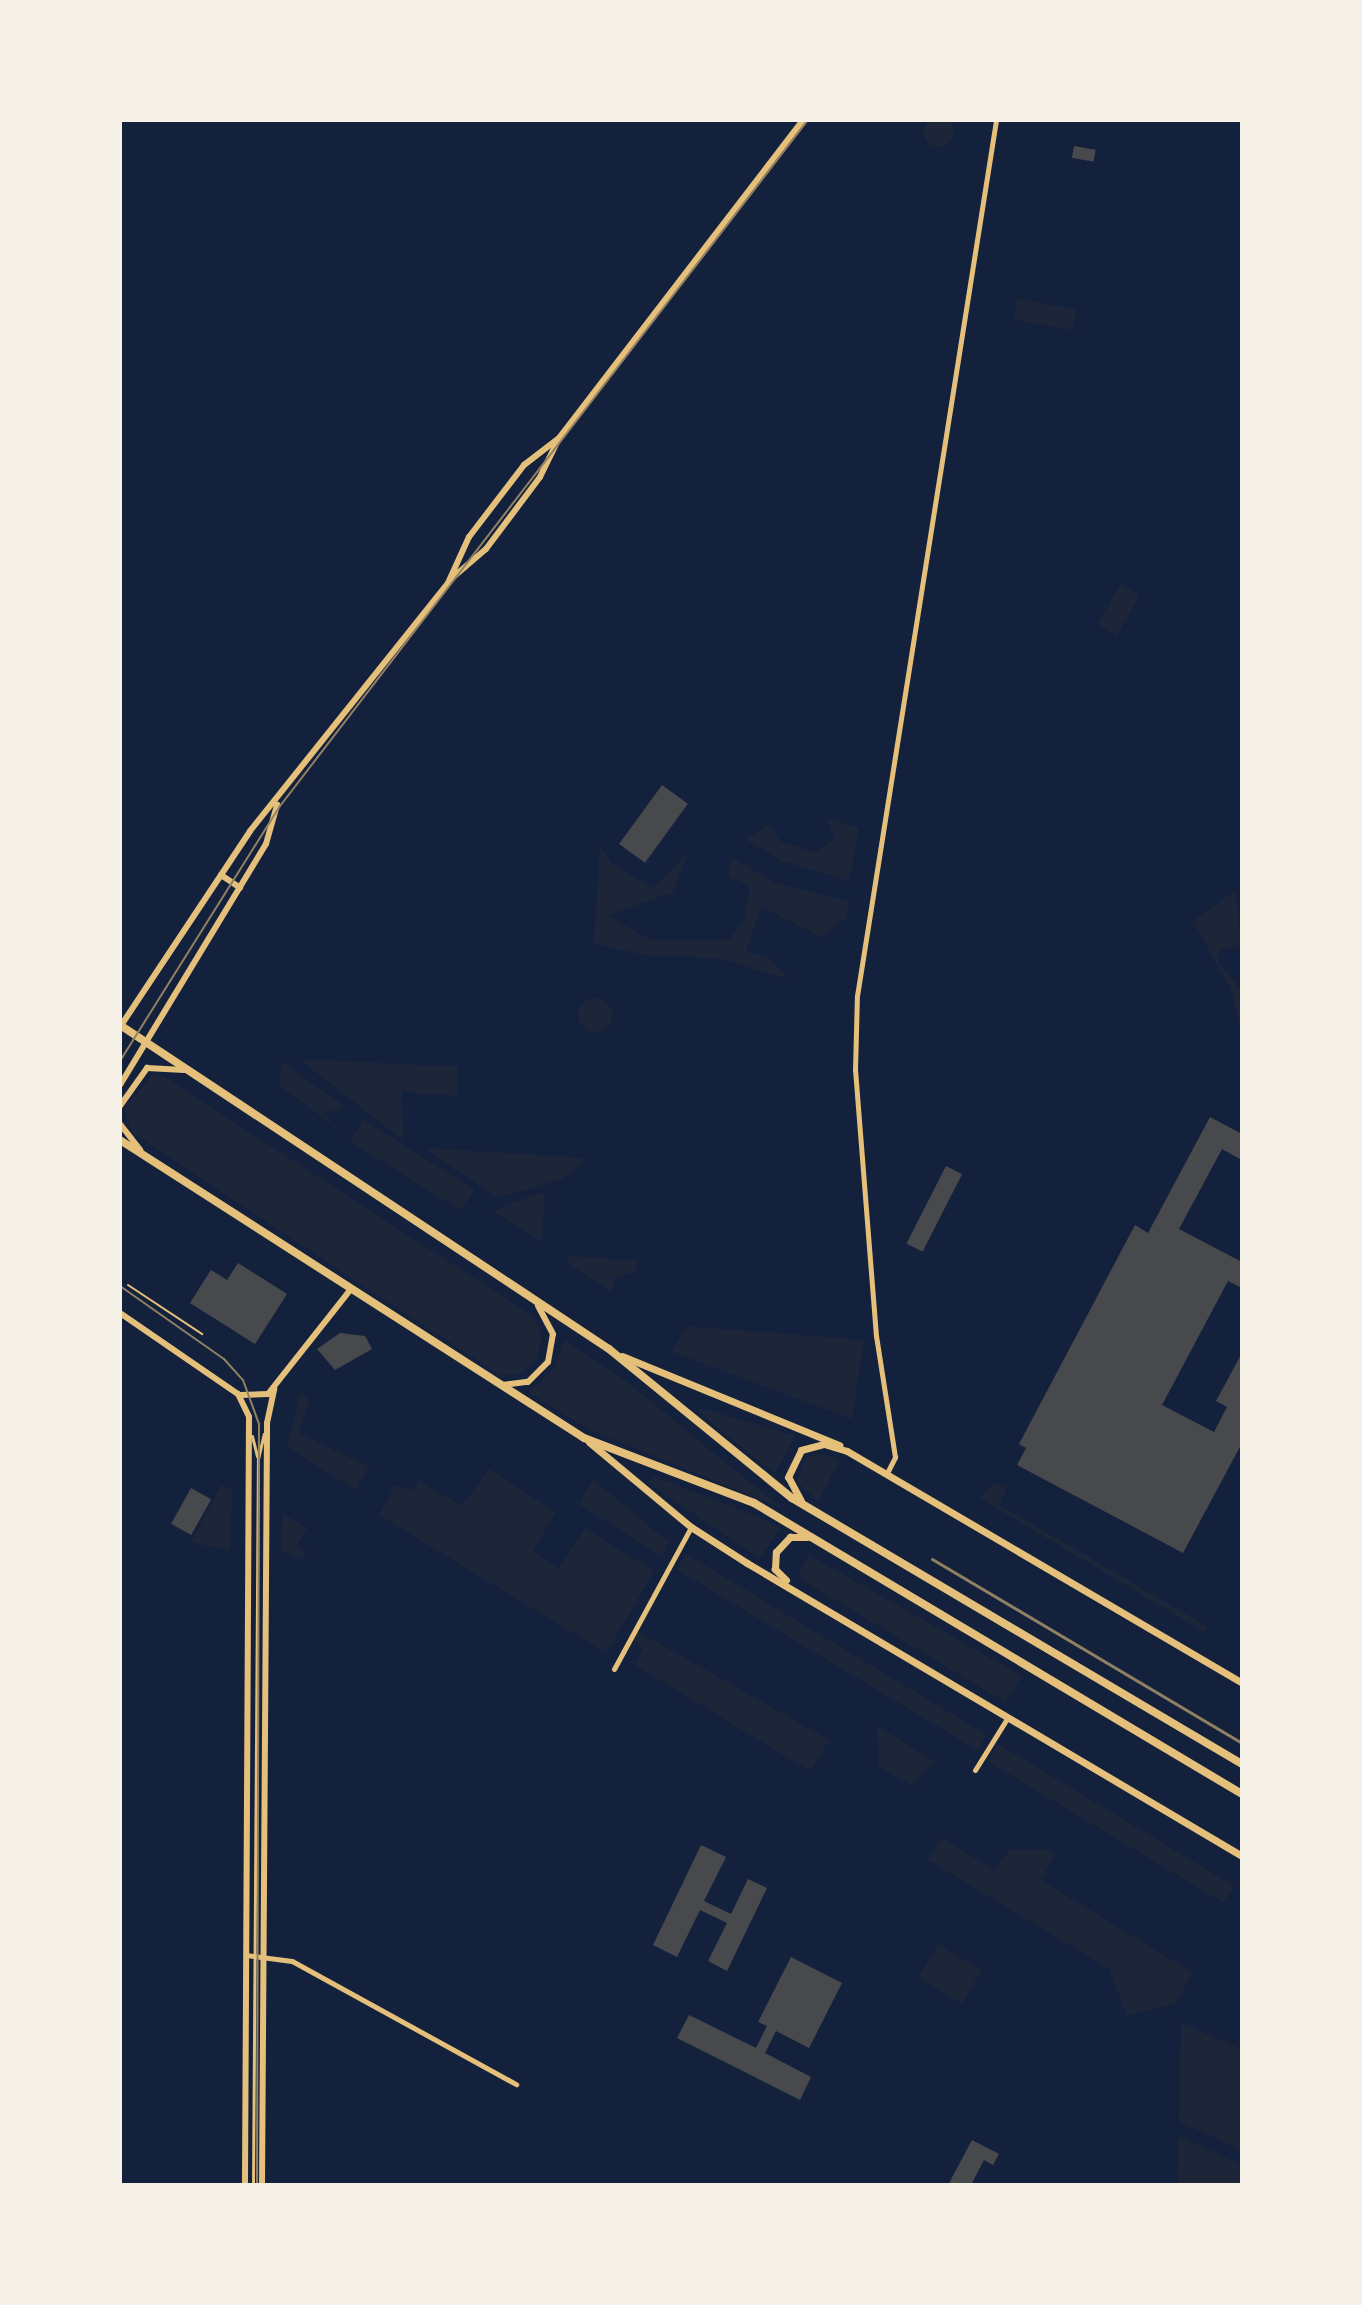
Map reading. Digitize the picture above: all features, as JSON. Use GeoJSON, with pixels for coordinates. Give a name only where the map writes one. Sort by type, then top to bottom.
{"type":"FeatureCollection","features":[{"type":"Feature","properties":{"kind":"main road"},"geometry":{"type":"LineString","coordinates":[[120,1026],[538,1306],[609,1349],[655,1373],[814,1429],[1242,1683]]}},
{"type":"Feature","properties":{"kind":"main road"},"geometry":{"type":"LineString","coordinates":[[120,1140],[584,1438],[691,1527],[1242,1856]]}},
{"type":"Feature","properties":{"kind":"main road"},"geometry":{"type":"LineString","coordinates":[[609,1349],[804,1506],[1242,1764]]}},
{"type":"Feature","properties":{"kind":"main road"},"geometry":{"type":"LineString","coordinates":[[584,1438],[754,1503],[1242,1794]]}},
{"type":"Feature","properties":{"kind":"main road"},"geometry":{"type":"LineString","coordinates":[[804,1506],[789,1483],[796,1455],[813,1445],[847,1451]]}},
{"type":"Feature","properties":{"kind":"main road"},"geometry":{"type":"LineString","coordinates":[[796,1590],[777,1573],[776,1552],[790,1537],[816,1539]]}},
{"type":"Feature","properties":{"kind":"street"},"geometry":{"type":"LineString","coordinates":[[120,1026],[221,875],[448,583],[486,549],[540,477],[559,438],[803,120]]}},
{"type":"Feature","properties":{"kind":"street"},"geometry":{"type":"LineString","coordinates":[[887,1473],[895,1457],[876,1336],[855,1070],[857,996],[996,120]]}},
{"type":"Feature","properties":{"kind":"street"},"geometry":{"type":"LineString","coordinates":[[448,583],[469,537],[524,465],[559,438]]}},
{"type":"Feature","properties":{"kind":"street"},"geometry":{"type":"LineString","coordinates":[[120,1085],[266,844],[277,805]]}},
{"type":"Feature","properties":{"kind":"street"},"geometry":{"type":"LineString","coordinates":[[221,875],[240,888]]}},
{"type":"Feature","properties":{"kind":"street"},"geometry":{"type":"LineString","coordinates":[[120,1106],[147,1068],[195,1075]]}},
{"type":"Feature","properties":{"kind":"street"},"geometry":{"type":"LineString","coordinates":[[120,1124],[148,1158]]}},
{"type":"Feature","properties":{"kind":"street"},"geometry":{"type":"LineString","coordinates":[[120,1313],[238,1394],[263,1397],[274,1389],[351,1289]]}},
{"type":"Feature","properties":{"kind":"street"},"geometry":{"type":"LineString","coordinates":[[499,1384],[522,1384],[547,1364],[553,1334],[538,1306]]}},
{"type":"Feature","properties":{"kind":"street"},"geometry":{"type":"LineString","coordinates":[[262,2185],[267,1423],[274,1389]]}},
{"type":"Feature","properties":{"kind":"street"},"geometry":{"type":"LineString","coordinates":[[238,1394],[249,1426],[245,2185]]}},
{"type":"Feature","properties":{"kind":"street"},"geometry":{"type":"LineString","coordinates":[[614,1669],[691,1527]]}},
{"type":"Feature","properties":{"kind":"street"},"geometry":{"type":"LineString","coordinates":[[975,1770],[1008,1717]]}},
{"type":"Feature","properties":{"kind":"street"},"geometry":{"type":"LineString","coordinates":[[246,1955],[292,1961],[358,1993],[516,2084]]}},
{"type":"Feature","properties":{"kind":"lane"},"geometry":{"type":"LineString","coordinates":[[253,2185],[258,1459],[267,1423]]}},
{"type":"Feature","properties":{"kind":"lane"},"geometry":{"type":"LineString","coordinates":[[249,1426],[258,1459]]}},
{"type":"Feature","properties":{"kind":"path"},"geometry":{"type":"LineString","coordinates":[[128,1285],[202,1334]]}},
{"type":"Feature","properties":{"kind":"shaded area"},"geometry":{"type":"Polygon","coordinates":[[[939,117],[950,121],[954,132],[950,143],[939,147],[928,143],[924,132],[928,121],[939,117]]]}},
{"type":"Feature","properties":{"kind":"shaded area"},"geometry":{"type":"Polygon","coordinates":[[[1017,299],[1076,309],[1072,330],[1013,320],[1017,299]]]}},
{"type":"Feature","properties":{"kind":"shaded area"},"geometry":{"type":"Polygon","coordinates":[[[1121,584],[1140,595],[1117,636],[1098,625],[1121,584]]]}},
{"type":"Feature","properties":{"kind":"shaded area"},"geometry":{"type":"Polygon","coordinates":[[[827,818],[859,828],[849,881],[782,861],[745,839],[769,825],[780,841],[817,853],[835,838],[827,818]]]}},
{"type":"Feature","properties":{"kind":"shaded area"},"geometry":{"type":"Polygon","coordinates":[[[600,845],[612,864],[653,888],[688,853],[673,892],[607,916],[652,940],[730,939],[744,920],[750,886],[729,877],[732,857],[773,882],[850,902],[845,918],[821,937],[761,906],[746,951],[771,959],[787,979],[719,958],[643,955],[594,943],[600,845]]]}},
{"type":"Feature","properties":{"kind":"shaded area"},"geometry":{"type":"Polygon","coordinates":[[[1235,891],[1242,943],[1219,951],[1218,962],[1242,991],[1242,1034],[1231,989],[1193,921],[1235,891]]]}},
{"type":"Feature","properties":{"kind":"shaded area"},"geometry":{"type":"Polygon","coordinates":[[[595,998],[607,1003],[612,1015],[607,1027],[595,1032],[583,1027],[578,1015],[583,1003],[595,998]]]}},
{"type":"Feature","properties":{"kind":"shaded area"},"geometry":{"type":"Polygon","coordinates":[[[299,1059],[458,1067],[457,1096],[402,1092],[403,1140],[299,1059]]]}},
{"type":"Feature","properties":{"kind":"shaded area"},"geometry":{"type":"Polygon","coordinates":[[[282,1062],[344,1106],[324,1114],[345,1134],[279,1085],[282,1062]]]}},
{"type":"Feature","properties":{"kind":"shaded area"},"geometry":{"type":"Polygon","coordinates":[[[155,1071],[534,1317],[542,1335],[537,1359],[521,1373],[501,1376],[132,1133],[124,1109],[155,1071]]]}},
{"type":"Feature","properties":{"kind":"shaded area"},"geometry":{"type":"Polygon","coordinates":[[[363,1120],[474,1189],[461,1211],[350,1141],[363,1120]]]}},
{"type":"Feature","properties":{"kind":"shaded area"},"geometry":{"type":"Polygon","coordinates":[[[424,1148],[585,1158],[565,1178],[497,1198],[424,1148]]]}},
{"type":"Feature","properties":{"kind":"shaded area"},"geometry":{"type":"Polygon","coordinates":[[[538,1193],[545,1194],[542,1242],[493,1211],[538,1193]]]}},
{"type":"Feature","properties":{"kind":"shaded area"},"geometry":{"type":"Polygon","coordinates":[[[569,1256],[638,1261],[635,1271],[614,1279],[612,1292],[567,1263],[569,1256]]]}},
{"type":"Feature","properties":{"kind":"shaded area"},"geometry":{"type":"Polygon","coordinates":[[[686,1326],[864,1340],[852,1419],[672,1352],[686,1326]]]}},
{"type":"Feature","properties":{"kind":"shaded area"},"geometry":{"type":"Polygon","coordinates":[[[566,1340],[629,1384],[783,1509],[587,1428],[529,1393],[553,1370],[566,1340]]]}},
{"type":"Feature","properties":{"kind":"shaded area"},"geometry":{"type":"Polygon","coordinates":[[[301,1391],[309,1401],[299,1433],[369,1467],[356,1490],[287,1447],[301,1391]]]}},
{"type":"Feature","properties":{"kind":"shaded area"},"geometry":{"type":"Polygon","coordinates":[[[701,1408],[795,1436],[775,1474],[697,1411],[701,1408]]]}},
{"type":"Feature","properties":{"kind":"shaded area"},"geometry":{"type":"Polygon","coordinates":[[[824,1454],[839,1461],[818,1502],[797,1482],[807,1457],[824,1454]]]}},
{"type":"Feature","properties":{"kind":"shaded area"},"geometry":{"type":"Polygon","coordinates":[[[489,1469],[556,1512],[533,1551],[559,1568],[585,1528],[654,1571],[606,1653],[379,1515],[395,1485],[416,1490],[417,1480],[462,1506],[489,1469]]]}},
{"type":"Feature","properties":{"kind":"shaded area"},"geometry":{"type":"Polygon","coordinates":[[[652,1476],[780,1528],[760,1558],[648,1483],[652,1476]]]}},
{"type":"Feature","properties":{"kind":"shaded area"},"geometry":{"type":"Polygon","coordinates":[[[593,1480],[669,1542],[662,1557],[579,1504],[593,1480]]]}},
{"type":"Feature","properties":{"kind":"shaded area"},"geometry":{"type":"Polygon","coordinates":[[[994,1483],[1007,1487],[1000,1505],[1208,1627],[1204,1632],[979,1498],[994,1483]]]}},
{"type":"Feature","properties":{"kind":"shaded area"},"geometry":{"type":"Polygon","coordinates":[[[221,1485],[233,1490],[229,1551],[191,1542],[221,1485]]]}},
{"type":"Feature","properties":{"kind":"shaded area"},"geometry":{"type":"Polygon","coordinates":[[[283,1514],[307,1528],[297,1545],[306,1552],[301,1559],[281,1550],[283,1514]]]}},
{"type":"Feature","properties":{"kind":"shaded area"},"geometry":{"type":"Polygon","coordinates":[[[686,1554],[987,1735],[978,1750],[677,1569],[686,1554]]]}},
{"type":"Feature","properties":{"kind":"shaded area"},"geometry":{"type":"Polygon","coordinates":[[[809,1555],[1022,1676],[1005,1702],[797,1577],[809,1555]]]}},
{"type":"Feature","properties":{"kind":"shaded area"},"geometry":{"type":"Polygon","coordinates":[[[637,1631],[829,1740],[810,1771],[635,1665],[643,1649],[632,1640],[637,1631]]]}},
{"type":"Feature","properties":{"kind":"shaded area"},"geometry":{"type":"Polygon","coordinates":[[[877,1726],[934,1761],[912,1785],[879,1767],[877,1726]]]}},
{"type":"Feature","properties":{"kind":"shaded area"},"geometry":{"type":"Polygon","coordinates":[[[998,1744],[1234,1886],[1223,1903],[988,1761],[998,1744]]]}},
{"type":"Feature","properties":{"kind":"shaded area"},"geometry":{"type":"Polygon","coordinates":[[[942,1838],[994,1870],[1010,1850],[1049,1849],[1054,1856],[1041,1880],[1193,1973],[1175,2003],[1127,2016],[1109,1969],[928,1860],[942,1838]]]}},
{"type":"Feature","properties":{"kind":"shaded area"},"geometry":{"type":"Polygon","coordinates":[[[938,1944],[982,1970],[962,2004],[918,1977],[938,1944]]]}},
{"type":"Feature","properties":{"kind":"shaded area"},"geometry":{"type":"Polygon","coordinates":[[[1181,2023],[1242,2049],[1242,2150],[1179,2122],[1181,2023]]]}},
{"type":"Feature","properties":{"kind":"shaded area"},"geometry":{"type":"Polygon","coordinates":[[[1179,2136],[1242,2165],[1242,2185],[1178,2185],[1179,2136]]]}},
{"type":"Feature","properties":{"kind":"building"},"geometry":{"type":"Polygon","coordinates":[[[1074,146],[1096,150],[1094,162],[1072,158],[1074,146]]]}},
{"type":"Feature","properties":{"kind":"building"},"geometry":{"type":"Polygon","coordinates":[[[662,785],[688,804],[645,863],[619,844],[662,785]]]}},
{"type":"Feature","properties":{"kind":"building"},"geometry":{"type":"Polygon","coordinates":[[[1210,1117],[1242,1134],[1242,1160],[1222,1149],[1179,1229],[1242,1262],[1242,1288],[1228,1281],[1162,1405],[1214,1432],[1227,1407],[1216,1401],[1242,1353],[1242,1443],[1183,1553],[1017,1465],[1026,1448],[1019,1444],[1135,1225],[1148,1233],[1210,1117]]]}},
{"type":"Feature","properties":{"kind":"building"},"geometry":{"type":"Polygon","coordinates":[[[946,1166],[962,1174],[923,1252],[907,1244],[946,1166]]]}},
{"type":"Feature","properties":{"kind":"building"},"geometry":{"type":"Polygon","coordinates":[[[238,1263],[287,1294],[255,1344],[190,1303],[211,1270],[227,1280],[238,1263]]]}},
{"type":"Feature","properties":{"kind":"building"},"geometry":{"type":"Polygon","coordinates":[[[340,1333],[365,1336],[372,1349],[335,1370],[317,1349],[340,1333]]]}},
{"type":"Feature","properties":{"kind":"building"},"geometry":{"type":"Polygon","coordinates":[[[191,1488],[211,1499],[191,1535],[171,1524],[191,1488]]]}},
{"type":"Feature","properties":{"kind":"building"},"geometry":{"type":"Polygon","coordinates":[[[701,1845],[726,1857],[704,1901],[731,1914],[748,1879],[767,1888],[727,1971],[708,1961],[727,1923],[700,1910],[677,1957],[653,1945],[701,1845]]]}},
{"type":"Feature","properties":{"kind":"building"},"geometry":{"type":"Polygon","coordinates":[[[791,1957],[842,1983],[809,2048],[776,2031],[765,2053],[811,2077],[800,2100],[677,2038],[689,2015],[756,2048],[767,2026],[758,2022],[791,1957]]]}},
{"type":"Feature","properties":{"kind":"building"},"geometry":{"type":"Polygon","coordinates":[[[972,2140],[999,2154],[993,2165],[984,2160],[971,2185],[948,2185],[972,2140]]]}},
{"type":"Feature","properties":{"kind":"tram line"},"geometry":{"type":"LineString","coordinates":[[120,1061],[280,806],[808,120]]}},
{"type":"Feature","properties":{"kind":"tram line"},"geometry":{"type":"LineString","coordinates":[[120,1286],[224,1359],[243,1380],[259,1424],[257,2185]]}},
{"type":"Feature","properties":{"kind":"railway"},"geometry":{"type":"LineString","coordinates":[[932,1559],[1242,1743]]}}]}
